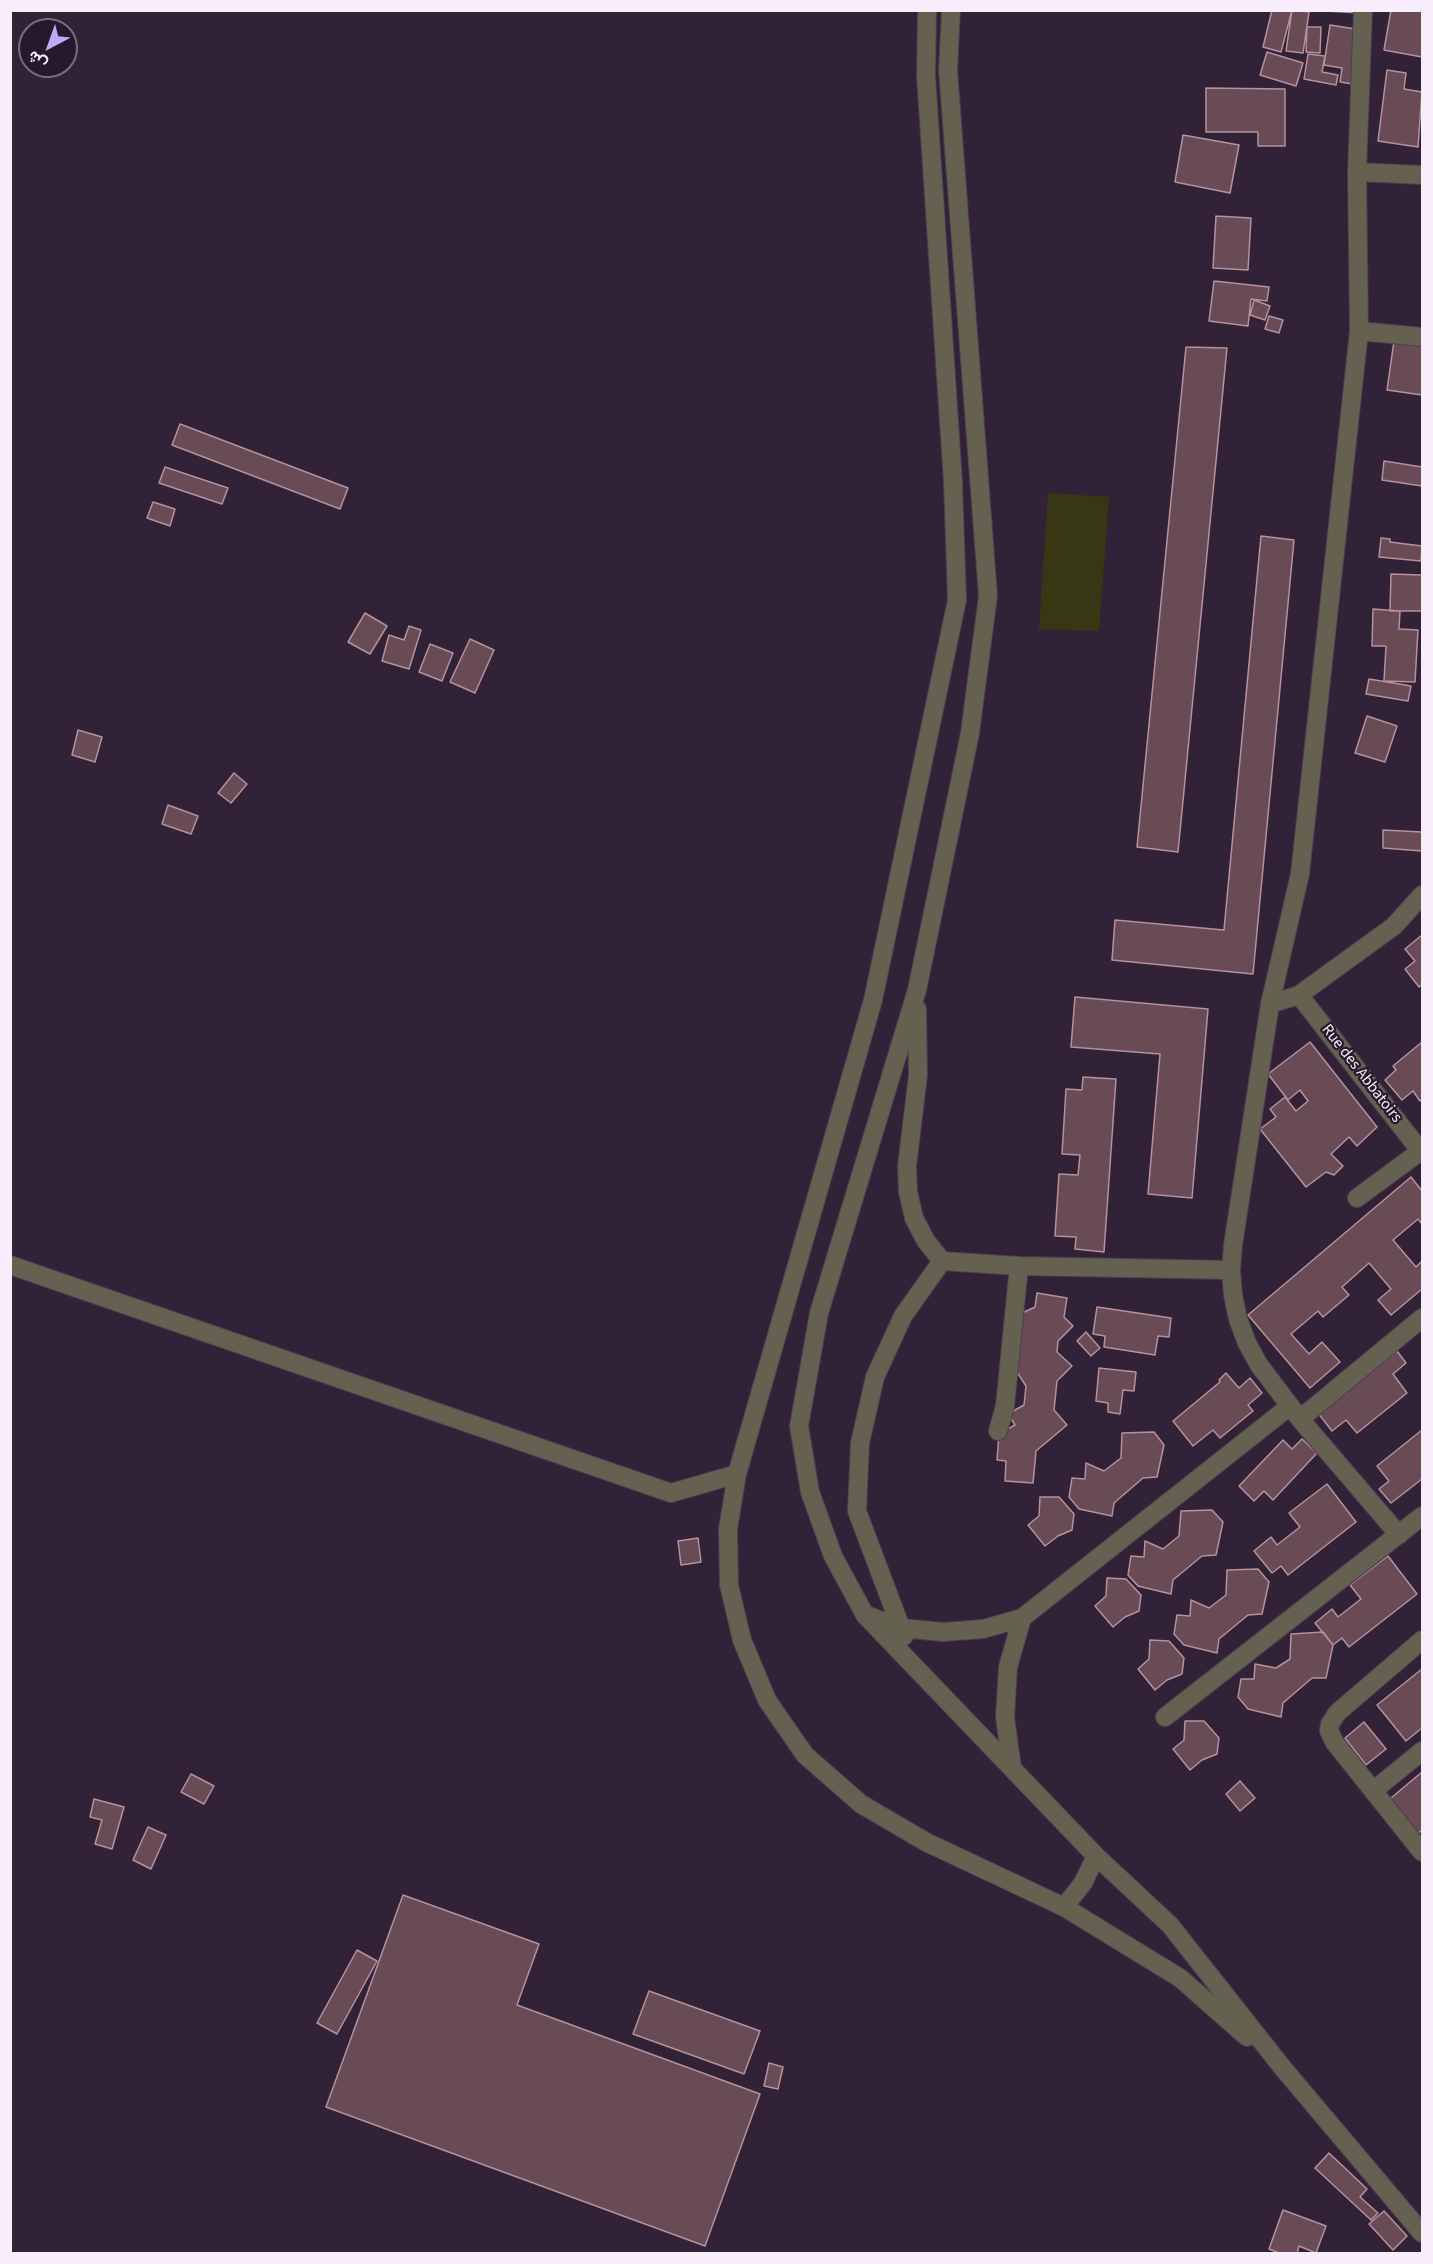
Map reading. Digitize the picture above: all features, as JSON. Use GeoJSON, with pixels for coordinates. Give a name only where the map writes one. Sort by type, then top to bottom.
{"type":"FeatureCollection","features":[{"type":"Feature","properties":{"kind":"street"},"geometry":{"type":"LineString","coordinates":[[927,10],[926,76],[953,482],[957,600],[873,1000],[737,1474],[728,1529],[729,1585],[742,1640],[767,1701],[805,1755],[861,1804],[926,1842],[1064,1907],[1180,1978],[1282,2067]]}},
{"type":"Feature","properties":{"kind":"street"},"geometry":{"type":"LineString","coordinates":[[951,10],[948,70],[988,596],[970,733],[917,990],[819,1313],[799,1426],[814,1503],[833,1556],[865,1615],[1096,1856],[1170,1925],[1282,2067],[1422,2233]]}},
{"type":"Feature","properties":{"kind":"street"},"geometry":{"type":"LineString","coordinates":[[1363,10],[1358,172],[1359,331],[1300,874],[1270,1004],[1231,1270],[1238,1319],[1259,1365],[1295,1412],[1399,1535]]}},
{"type":"Feature","properties":{"kind":"street"},"geometry":{"type":"LineString","coordinates":[[1358,172],[1422,175]]}},
{"type":"Feature","properties":{"kind":"street"},"geometry":{"type":"LineString","coordinates":[[1359,331],[1422,338]]}},
{"type":"Feature","properties":{"kind":"street"},"geometry":{"type":"LineString","coordinates":[[1270,1004],[1299,995],[1394,926],[1422,895]]}},
{"type":"Feature","properties":{"kind":"street"},"geometry":{"type":"LineString","coordinates":[[917,990],[918,1075],[907,1166],[908,1192],[914,1218],[926,1241],[942,1261],[1019,1266],[1231,1270]]}},
{"type":"Feature","properties":{"kind":"street","name":"Rue des Abbatoirs"},"geometry":{"type":"LineString","coordinates":[[1299,995],[1422,1151]]}},
{"type":"Feature","properties":{"kind":"street"},"geometry":{"type":"LineString","coordinates":[[1357,1198],[1422,1151]]}},
{"type":"Feature","properties":{"kind":"street"},"geometry":{"type":"LineString","coordinates":[[916,1668],[857,1511],[860,1443],[875,1377],[903,1316],[942,1261]]}},
{"type":"Feature","properties":{"kind":"street"},"geometry":{"type":"LineString","coordinates":[[10,1265],[671,1493],[737,1474]]}},
{"type":"Feature","properties":{"kind":"street"},"geometry":{"type":"LineString","coordinates":[[998,1431],[1005,1406],[1019,1266]]}},
{"type":"Feature","properties":{"kind":"street"},"geometry":{"type":"LineString","coordinates":[[865,1615],[901,1628],[943,1632],[983,1629],[1022,1618],[1422,1318]]}},
{"type":"Feature","properties":{"kind":"street"},"geometry":{"type":"LineString","coordinates":[[1165,1717],[1422,1516]]}},
{"type":"Feature","properties":{"kind":"street"},"geometry":{"type":"LineString","coordinates":[[1012,1768],[1005,1718],[1008,1667],[1022,1618]]}},
{"type":"Feature","properties":{"kind":"street"},"geometry":{"type":"LineString","coordinates":[[1422,1640],[1337,1713],[1330,1724],[1331,1737],[1422,1852]]}},
{"type":"Feature","properties":{"kind":"street"},"geometry":{"type":"LineString","coordinates":[[1373,1791],[1422,1751]]}},
{"type":"Feature","properties":{"kind":"street"},"geometry":{"type":"LineString","coordinates":[[1064,1907],[1083,1883],[1096,1856]]}},
{"type":"Feature","properties":{"kind":"shaded area"},"geometry":{"type":"Polygon","coordinates":[[[1048,493],[1109,497],[1099,631],[1039,629],[1048,493]]]}},
{"type":"Feature","properties":{"kind":"building"},"geometry":{"type":"Polygon","coordinates":[[[1272,10],[1292,10],[1281,52],[1263,47],[1272,10]]]}},
{"type":"Feature","properties":{"kind":"building"},"geometry":{"type":"Polygon","coordinates":[[[1292,10],[1309,12],[1303,53],[1286,51],[1292,10]]]}},
{"type":"Feature","properties":{"kind":"building"},"geometry":{"type":"Polygon","coordinates":[[[1309,10],[1360,10],[1360,13],[1309,10]]]}},
{"type":"Feature","properties":{"kind":"building"},"geometry":{"type":"Polygon","coordinates":[[[1391,10],[1422,10],[1422,57],[1384,50],[1391,10]]]}},
{"type":"Feature","properties":{"kind":"building"},"geometry":{"type":"Polygon","coordinates":[[[1330,25],[1362,30],[1353,84],[1340,82],[1342,68],[1324,65],[1330,25]]]}},
{"type":"Feature","properties":{"kind":"building"},"geometry":{"type":"Polygon","coordinates":[[[1307,27],[1321,27],[1320,53],[1306,52],[1307,27]]]}},
{"type":"Feature","properties":{"kind":"building"},"geometry":{"type":"Polygon","coordinates":[[[1267,52],[1303,63],[1296,86],[1260,75],[1267,52]]]}},
{"type":"Feature","properties":{"kind":"building"},"geometry":{"type":"Polygon","coordinates":[[[1308,54],[1325,56],[1322,72],[1338,75],[1336,85],[1304,79],[1308,54]]]}},
{"type":"Feature","properties":{"kind":"building"},"geometry":{"type":"Polygon","coordinates":[[[1387,70],[1406,73],[1404,89],[1422,92],[1418,147],[1378,141],[1387,70]]]}},
{"type":"Feature","properties":{"kind":"building"},"geometry":{"type":"Polygon","coordinates":[[[1206,88],[1285,89],[1285,146],[1258,146],[1258,132],[1206,132],[1206,88]]]}},
{"type":"Feature","properties":{"kind":"building"},"geometry":{"type":"Polygon","coordinates":[[[1183,135],[1239,145],[1230,193],[1175,182],[1183,135]]]}},
{"type":"Feature","properties":{"kind":"building"},"geometry":{"type":"Polygon","coordinates":[[[1216,216],[1251,218],[1248,270],[1213,268],[1216,216]]]}},
{"type":"Feature","properties":{"kind":"building"},"geometry":{"type":"Polygon","coordinates":[[[1214,281],[1269,287],[1267,301],[1251,299],[1248,326],[1209,321],[1214,281]]]}},
{"type":"Feature","properties":{"kind":"building"},"geometry":{"type":"Polygon","coordinates":[[[1254,300],[1270,306],[1265,320],[1250,315],[1254,300]]]}},
{"type":"Feature","properties":{"kind":"building"},"geometry":{"type":"Polygon","coordinates":[[[1269,316],[1283,320],[1279,333],[1265,329],[1269,316]]]}},
{"type":"Feature","properties":{"kind":"building"},"geometry":{"type":"Polygon","coordinates":[[[1394,341],[1422,345],[1422,395],[1387,390],[1394,341]]]}},
{"type":"Feature","properties":{"kind":"building"},"geometry":{"type":"Polygon","coordinates":[[[1186,347],[1227,348],[1178,852],[1137,847],[1186,347]]]}},
{"type":"Feature","properties":{"kind":"building"},"geometry":{"type":"Polygon","coordinates":[[[180,424],[348,488],[340,509],[172,445],[180,424]]]}},
{"type":"Feature","properties":{"kind":"building"},"geometry":{"type":"Polygon","coordinates":[[[1384,461],[1422,467],[1422,486],[1382,480],[1384,461]]]}},
{"type":"Feature","properties":{"kind":"building"},"geometry":{"type":"Polygon","coordinates":[[[165,467],[228,488],[222,504],[159,483],[165,467]]]}},
{"type":"Feature","properties":{"kind":"building"},"geometry":{"type":"Polygon","coordinates":[[[153,502],[175,509],[170,526],[147,518],[153,502]]]}},
{"type":"Feature","properties":{"kind":"building"},"geometry":{"type":"Polygon","coordinates":[[[1261,536],[1294,540],[1253,974],[1112,960],[1115,920],[1224,930],[1261,536]]]}},
{"type":"Feature","properties":{"kind":"building"},"geometry":{"type":"Polygon","coordinates":[[[1381,538],[1390,539],[1390,542],[1422,546],[1421,561],[1379,557],[1381,538]]]}},
{"type":"Feature","properties":{"kind":"building"},"geometry":{"type":"Polygon","coordinates":[[[1391,574],[1422,575],[1422,611],[1390,611],[1391,574]]]}},
{"type":"Feature","properties":{"kind":"building"},"geometry":{"type":"Polygon","coordinates":[[[1373,609],[1400,611],[1399,629],[1418,630],[1415,682],[1384,681],[1386,646],[1372,646],[1373,609]]]}},
{"type":"Feature","properties":{"kind":"building"},"geometry":{"type":"Polygon","coordinates":[[[365,613],[387,626],[370,654],[348,642],[365,613]]]}},
{"type":"Feature","properties":{"kind":"building"},"geometry":{"type":"Polygon","coordinates":[[[409,626],[421,630],[409,669],[382,661],[389,635],[404,640],[409,626]]]}},
{"type":"Feature","properties":{"kind":"building"},"geometry":{"type":"Polygon","coordinates":[[[470,639],[494,650],[475,693],[450,682],[470,639]]]}},
{"type":"Feature","properties":{"kind":"building"},"geometry":{"type":"Polygon","coordinates":[[[430,644],[453,653],[442,681],[419,672],[430,644]]]}},
{"type":"Feature","properties":{"kind":"building"},"geometry":{"type":"Polygon","coordinates":[[[1369,679],[1411,686],[1408,701],[1366,694],[1369,679]]]}},
{"type":"Feature","properties":{"kind":"building"},"geometry":{"type":"Polygon","coordinates":[[[1367,716],[1397,726],[1385,762],[1355,753],[1367,716]]]}},
{"type":"Feature","properties":{"kind":"building"},"geometry":{"type":"Polygon","coordinates":[[[78,730],[102,737],[95,762],[72,755],[78,730]]]}},
{"type":"Feature","properties":{"kind":"building"},"geometry":{"type":"Polygon","coordinates":[[[234,773],[247,784],[231,803],[218,793],[234,773]]]}},
{"type":"Feature","properties":{"kind":"building"},"geometry":{"type":"Polygon","coordinates":[[[168,805],[198,816],[191,834],[162,824],[168,805]]]}},
{"type":"Feature","properties":{"kind":"building"},"geometry":{"type":"Polygon","coordinates":[[[1383,830],[1422,832],[1422,851],[1383,848],[1383,830]]]}},
{"type":"Feature","properties":{"kind":"building"},"geometry":{"type":"Polygon","coordinates":[[[1422,935],[1422,984],[1419,987],[1405,969],[1415,961],[1405,949],[1422,935]]]}},
{"type":"Feature","properties":{"kind":"building"},"geometry":{"type":"Polygon","coordinates":[[[1075,997],[1208,1009],[1192,1198],[1148,1194],[1160,1054],[1071,1047],[1075,997]]]}},
{"type":"Feature","properties":{"kind":"building"},"geometry":{"type":"Polygon","coordinates":[[[1310,1042],[1377,1127],[1357,1146],[1349,1137],[1331,1154],[1343,1166],[1334,1175],[1326,1172],[1306,1187],[1260,1129],[1276,1117],[1270,1109],[1285,1097],[1296,1111],[1308,1101],[1300,1090],[1288,1100],[1268,1074],[1310,1042]]]}},
{"type":"Feature","properties":{"kind":"building"},"geometry":{"type":"Polygon","coordinates":[[[1422,1042],[1422,1099],[1420,1101],[1413,1091],[1402,1100],[1385,1080],[1396,1070],[1393,1066],[1422,1042]]]}},
{"type":"Feature","properties":{"kind":"building"},"geometry":{"type":"Polygon","coordinates":[[[1083,1077],[1116,1079],[1104,1252],[1075,1249],[1076,1237],[1055,1236],[1059,1174],[1078,1175],[1080,1155],[1062,1154],[1066,1089],[1082,1090],[1083,1077]]]}},
{"type":"Feature","properties":{"kind":"building"},"geometry":{"type":"Polygon","coordinates":[[[1411,1177],[1422,1191],[1422,1224],[1418,1219],[1393,1240],[1416,1267],[1422,1261],[1422,1289],[1391,1315],[1378,1300],[1391,1289],[1369,1263],[1342,1287],[1349,1295],[1323,1317],[1318,1311],[1291,1334],[1309,1354],[1322,1342],[1340,1362],[1310,1388],[1248,1315],[1411,1177]]]}},
{"type":"Feature","properties":{"kind":"building"},"geometry":{"type":"Polygon","coordinates":[[[1037,1293],[1067,1298],[1064,1317],[1073,1326],[1058,1341],[1057,1352],[1072,1366],[1057,1381],[1054,1410],[1067,1425],[1036,1451],[1033,1483],[1005,1481],[1006,1461],[997,1460],[999,1434],[1015,1425],[1008,1414],[1024,1405],[1026,1386],[1015,1369],[1020,1314],[1035,1307],[1037,1293]]]}},
{"type":"Feature","properties":{"kind":"building"},"geometry":{"type":"Polygon","coordinates":[[[1097,1307],[1171,1318],[1169,1337],[1158,1336],[1155,1355],[1104,1347],[1105,1336],[1093,1334],[1097,1307]]]}},
{"type":"Feature","properties":{"kind":"building"},"geometry":{"type":"Polygon","coordinates":[[[1086,1332],[1100,1348],[1091,1356],[1077,1341],[1086,1332]]]}},
{"type":"Feature","properties":{"kind":"building"},"geometry":{"type":"Polygon","coordinates":[[[1397,1351],[1406,1363],[1393,1374],[1407,1393],[1357,1433],[1346,1420],[1332,1431],[1318,1413],[1397,1351]]]}},
{"type":"Feature","properties":{"kind":"building"},"geometry":{"type":"Polygon","coordinates":[[[1099,1368],[1136,1372],[1134,1391],[1123,1390],[1120,1414],[1108,1412],[1108,1403],[1096,1401],[1099,1368]]]}},
{"type":"Feature","properties":{"kind":"building"},"geometry":{"type":"Polygon","coordinates":[[[1226,1373],[1239,1388],[1250,1378],[1262,1393],[1248,1405],[1253,1411],[1220,1438],[1213,1430],[1193,1446],[1173,1421],[1220,1382],[1219,1380],[1226,1373]]]}},
{"type":"Feature","properties":{"kind":"building"},"geometry":{"type":"Polygon","coordinates":[[[1422,1430],[1422,1479],[1391,1503],[1379,1489],[1389,1481],[1377,1466],[1422,1430]]]}},
{"type":"Feature","properties":{"kind":"building"},"geometry":{"type":"Polygon","coordinates":[[[1154,1432],[1164,1445],[1157,1477],[1143,1478],[1114,1503],[1112,1516],[1079,1509],[1069,1497],[1072,1478],[1085,1479],[1086,1463],[1104,1471],[1121,1458],[1122,1433],[1154,1432]]]}},
{"type":"Feature","properties":{"kind":"building"},"geometry":{"type":"Polygon","coordinates":[[[1302,1439],[1317,1453],[1273,1500],[1264,1491],[1254,1501],[1239,1486],[1283,1440],[1292,1449],[1302,1439]]]}},
{"type":"Feature","properties":{"kind":"building"},"geometry":{"type":"Polygon","coordinates":[[[1327,1484],[1356,1522],[1288,1575],[1281,1566],[1272,1573],[1254,1551],[1271,1537],[1277,1545],[1300,1527],[1289,1513],[1327,1484]]]}},
{"type":"Feature","properties":{"kind":"building"},"geometry":{"type":"Polygon","coordinates":[[[1040,1497],[1059,1497],[1074,1514],[1072,1530],[1058,1536],[1045,1546],[1028,1525],[1039,1516],[1040,1497]]]}},
{"type":"Feature","properties":{"kind":"building"},"geometry":{"type":"Polygon","coordinates":[[[1212,1510],[1223,1522],[1216,1555],[1202,1556],[1173,1580],[1171,1594],[1138,1586],[1128,1575],[1131,1556],[1144,1557],[1145,1541],[1163,1549],[1179,1536],[1181,1511],[1212,1510]]]}},
{"type":"Feature","properties":{"kind":"building"},"geometry":{"type":"Polygon","coordinates":[[[698,1538],[701,1562],[681,1565],[678,1541],[698,1538]]]}},
{"type":"Feature","properties":{"kind":"building"},"geometry":{"type":"Polygon","coordinates":[[[1388,1556],[1417,1594],[1349,1647],[1342,1638],[1333,1645],[1315,1623],[1332,1609],[1338,1617],[1361,1599],[1350,1585],[1388,1556]]]}},
{"type":"Feature","properties":{"kind":"building"},"geometry":{"type":"Polygon","coordinates":[[[1258,1569],[1269,1582],[1262,1614],[1248,1615],[1219,1639],[1217,1653],[1184,1645],[1174,1634],[1177,1615],[1190,1616],[1191,1600],[1209,1608],[1226,1595],[1227,1570],[1258,1569]]]}},
{"type":"Feature","properties":{"kind":"building"},"geometry":{"type":"Polygon","coordinates":[[[1107,1578],[1126,1579],[1141,1595],[1139,1611],[1125,1617],[1113,1627],[1095,1606],[1106,1596],[1107,1578]]]}},
{"type":"Feature","properties":{"kind":"building"},"geometry":{"type":"Polygon","coordinates":[[[1323,1632],[1333,1645],[1326,1678],[1312,1678],[1283,1703],[1281,1717],[1248,1709],[1238,1697],[1241,1679],[1254,1679],[1255,1664],[1276,1668],[1290,1659],[1291,1634],[1323,1632]]]}},
{"type":"Feature","properties":{"kind":"building"},"geometry":{"type":"Polygon","coordinates":[[[1150,1640],[1169,1641],[1184,1658],[1182,1674],[1167,1680],[1155,1690],[1138,1669],[1149,1659],[1150,1640]]]}},
{"type":"Feature","properties":{"kind":"building"},"geometry":{"type":"Polygon","coordinates":[[[1422,1669],[1422,1728],[1406,1741],[1377,1705],[1422,1669]]]}},
{"type":"Feature","properties":{"kind":"building"},"geometry":{"type":"Polygon","coordinates":[[[1185,1721],[1204,1721],[1219,1738],[1217,1754],[1202,1760],[1190,1770],[1173,1749],[1184,1740],[1185,1721]]]}},
{"type":"Feature","properties":{"kind":"building"},"geometry":{"type":"Polygon","coordinates":[[[1364,1722],[1386,1749],[1366,1765],[1345,1738],[1364,1722]]]}},
{"type":"Feature","properties":{"kind":"building"},"geometry":{"type":"Polygon","coordinates":[[[1422,1772],[1422,1830],[1414,1837],[1385,1803],[1422,1772]]]}},
{"type":"Feature","properties":{"kind":"building"},"geometry":{"type":"Polygon","coordinates":[[[191,1774],[214,1786],[204,1804],[181,1792],[191,1774]]]}},
{"type":"Feature","properties":{"kind":"building"},"geometry":{"type":"Polygon","coordinates":[[[1240,1781],[1255,1798],[1240,1811],[1226,1794],[1240,1781]]]}},
{"type":"Feature","properties":{"kind":"building"},"geometry":{"type":"Polygon","coordinates":[[[94,1799],[124,1807],[112,1849],[95,1844],[102,1820],[90,1817],[94,1799]]]}},
{"type":"Feature","properties":{"kind":"building"},"geometry":{"type":"Polygon","coordinates":[[[148,1827],[166,1835],[151,1869],[133,1860],[148,1827]]]}},
{"type":"Feature","properties":{"kind":"building"},"geometry":{"type":"Polygon","coordinates":[[[403,1895],[539,1944],[517,2005],[760,2094],[705,2246],[326,2107],[403,1895]]]}},
{"type":"Feature","properties":{"kind":"building"},"geometry":{"type":"Polygon","coordinates":[[[357,1950],[377,1961],[337,2034],[317,2023],[357,1950]]]}},
{"type":"Feature","properties":{"kind":"building"},"geometry":{"type":"Polygon","coordinates":[[[649,1991],[760,2031],[744,2074],[633,2034],[649,1991]]]}},
{"type":"Feature","properties":{"kind":"building"},"geometry":{"type":"Polygon","coordinates":[[[769,2063],[783,2067],[778,2089],[764,2086],[769,2063]]]}},
{"type":"Feature","properties":{"kind":"building"},"geometry":{"type":"Polygon","coordinates":[[[1329,2153],[1367,2189],[1360,2197],[1378,2213],[1371,2220],[1315,2168],[1329,2153]]]}},
{"type":"Feature","properties":{"kind":"building"},"geometry":{"type":"Polygon","coordinates":[[[1283,2210],[1326,2226],[1316,2253],[1299,2246],[1297,2254],[1282,2254],[1269,2249],[1283,2210]]]}},
{"type":"Feature","properties":{"kind":"building"},"geometry":{"type":"Polygon","coordinates":[[[1384,2211],[1407,2236],[1393,2250],[1369,2224],[1384,2211]]]}}]}
